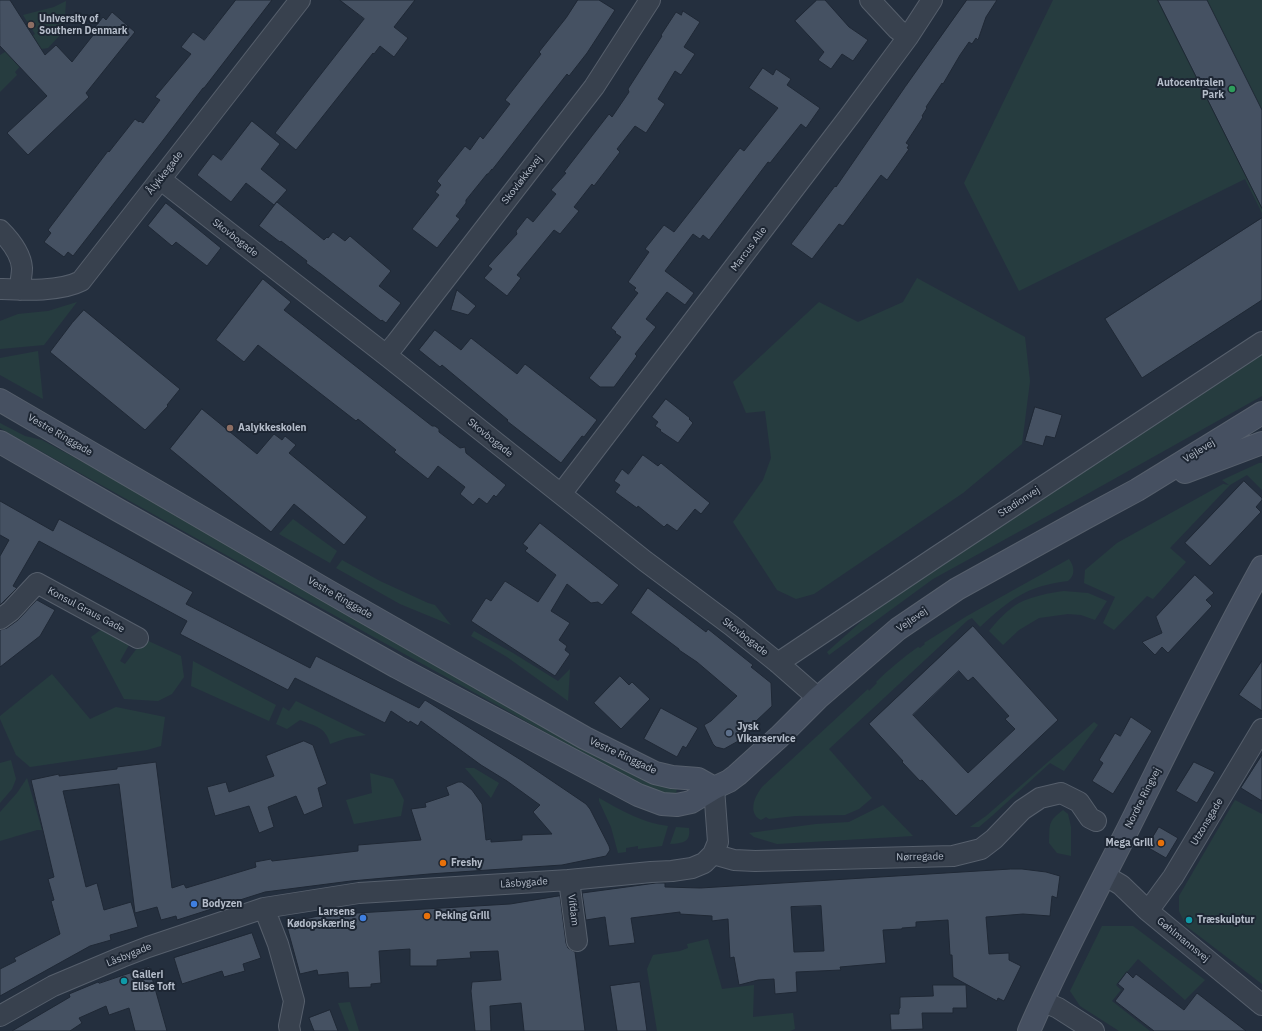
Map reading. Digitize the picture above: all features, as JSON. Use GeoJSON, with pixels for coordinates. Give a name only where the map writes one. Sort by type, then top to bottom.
{"type":"FeatureCollection","features":[{"type":"Feature","properties":{"kind":"main road","name":"Vestre Ringgade"},"geometry":{"type":"LineString","coordinates":[[0,400],[326,590],[585,738],[655,773],[672,778],[698,779],[714,788]]}},
{"type":"Feature","properties":{"kind":"main road","name":"Vejlevej"},"geometry":{"type":"LineString","coordinates":[[714,788],[729,781],[737,775],[779,737],[818,698],[898,629],[957,589],[1137,490],[1262,413]]}},
{"type":"Feature","properties":{"kind":"main road"},"geometry":{"type":"LineString","coordinates":[[0,442],[397,667],[638,795],[662,804],[677,805],[691,802],[714,788]]}},
{"type":"Feature","properties":{"kind":"main road","name":"Vejlevej"},"geometry":{"type":"LineString","coordinates":[[1137,490],[1262,443]]}},
{"type":"Feature","properties":{"kind":"main road","name":"Nordre Ringvej"},"geometry":{"type":"LineString","coordinates":[[1029,1031],[1042,1001],[1104,875],[1201,683],[1262,568]]}},
{"type":"Feature","properties":{"kind":"street","name":"Ålykkegade"},"geometry":{"type":"LineString","coordinates":[[0,289],[20,290],[60,288],[73,285],[81,281],[300,0]]}},
{"type":"Feature","properties":{"kind":"street","name":"Skovløkkevej"},"geometry":{"type":"LineString","coordinates":[[386,355],[594,87],[650,0]]}},
{"type":"Feature","properties":{"kind":"street"},"geometry":{"type":"LineString","coordinates":[[870,0],[897,28],[908,36]]}},
{"type":"Feature","properties":{"kind":"street","name":"Marcus Alle"},"geometry":{"type":"LineString","coordinates":[[561,494],[842,127],[908,36],[932,0]]}},
{"type":"Feature","properties":{"kind":"street","name":"Skovbogade"},"geometry":{"type":"LineString","coordinates":[[160,179],[386,355],[645,561],[732,626],[818,698]]}},
{"type":"Feature","properties":{"kind":"street"},"geometry":{"type":"LineString","coordinates":[[0,230],[8,238],[20,259],[22,267],[20,290]]}},
{"type":"Feature","properties":{"kind":"street","name":"Stadionvej"},"geometry":{"type":"LineString","coordinates":[[778,663],[982,526],[1262,342]]}},
{"type":"Feature","properties":{"kind":"street","name":"Konsul Graus Gade"},"geometry":{"type":"LineString","coordinates":[[0,619],[11,611],[37,583],[138,638]]}},
{"type":"Feature","properties":{"kind":"street","name":"Utzonsgade"},"geometry":{"type":"LineString","coordinates":[[1148,912],[1173,877],[1262,729]]}},
{"type":"Feature","properties":{"kind":"street"},"geometry":{"type":"LineString","coordinates":[[713,854],[718,842],[714,788]]}},
{"type":"Feature","properties":{"kind":"street","name":"Nørregade"},"geometry":{"type":"LineString","coordinates":[[713,854],[734,860],[755,861],[953,856],[981,849],[994,839],[1022,810],[1040,798],[1061,793],[1079,802],[1090,818],[1096,821]]}},
{"type":"Feature","properties":{"kind":"street","name":"Låsbygade"},"geometry":{"type":"LineString","coordinates":[[0,1016],[53,986],[122,957],[264,908],[359,893],[569,880],[651,872],[672,872],[692,868],[704,863],[713,854]]}},
{"type":"Feature","properties":{"kind":"street","name":"Gøhlmannsvej"},"geometry":{"type":"LineString","coordinates":[[1104,875],[1120,885],[1148,912],[1262,1005]]}},
{"type":"Feature","properties":{"kind":"street","name":"Vifdam"},"geometry":{"type":"LineString","coordinates":[[569,880],[577,941]]}},
{"type":"Feature","properties":{"kind":"street"},"geometry":{"type":"LineString","coordinates":[[264,908],[278,944],[294,1001],[289,1026],[290,1031]]}},
{"type":"Feature","properties":{"kind":"street"},"geometry":{"type":"LineString","coordinates":[[1042,1001],[1058,1008],[1094,1031]]}},
{"type":"Feature","properties":{"kind":"green space"},"geometry":{"type":"Polygon","coordinates":[[[1053,0],[1262,0],[1262,213],[1245,179],[1019,291],[964,183],[1053,0]]]}},
{"type":"Feature","properties":{"kind":"green space"},"geometry":{"type":"Polygon","coordinates":[[[66,1],[64,31],[48,48],[35,50],[15,72],[17,75],[0,92],[0,55],[35,34],[23,15],[54,7],[66,1]]]}},
{"type":"Feature","properties":{"kind":"green space"},"geometry":{"type":"Polygon","coordinates":[[[917,278],[1025,337],[1030,381],[1022,444],[963,493],[814,594],[796,599],[777,590],[733,522],[763,480],[771,458],[765,411],[746,413],[733,382],[819,302],[858,322],[903,302],[917,278]]]}},
{"type":"Feature","properties":{"kind":"green space"},"geometry":{"type":"Polygon","coordinates":[[[77,302],[44,345],[0,349],[0,321],[18,314],[48,311],[77,302]]]}},
{"type":"Feature","properties":{"kind":"green space"},"geometry":{"type":"Polygon","coordinates":[[[38,351],[43,399],[0,375],[0,358],[38,351]]]}},
{"type":"Feature","properties":{"kind":"green space"},"geometry":{"type":"Polygon","coordinates":[[[1262,353],[1262,396],[933,579],[829,655],[827,652],[864,619],[934,567],[1076,477],[1262,353]]]}},
{"type":"Feature","properties":{"kind":"green space"},"geometry":{"type":"Polygon","coordinates":[[[0,423],[25,436],[42,440],[129,487],[644,781],[663,786],[677,787],[676,795],[665,794],[639,785],[12,435],[0,428],[0,423]]]}},
{"type":"Feature","properties":{"kind":"green space"},"geometry":{"type":"Polygon","coordinates":[[[1262,463],[1262,490],[1247,475],[1230,485],[1170,548],[1186,562],[1153,599],[1147,596],[1114,630],[1103,623],[1115,597],[1084,583],[1085,570],[1117,543],[1223,484],[1229,485],[1222,480],[1262,463]]]}},
{"type":"Feature","properties":{"kind":"green space"},"geometry":{"type":"Polygon","coordinates":[[[293,519],[337,551],[330,563],[279,534],[293,519]]]}},
{"type":"Feature","properties":{"kind":"green space"},"geometry":{"type":"Polygon","coordinates":[[[1069,559],[1073,570],[1071,579],[1068,581],[1041,586],[1020,595],[1010,601],[980,627],[972,618],[968,620],[829,749],[872,798],[859,809],[845,815],[795,816],[769,819],[766,817],[761,820],[757,817],[753,809],[757,794],[763,786],[868,689],[869,691],[886,672],[918,647],[920,648],[925,644],[924,643],[967,616],[1069,559]]]}},
{"type":"Feature","properties":{"kind":"green space"},"geometry":{"type":"Polygon","coordinates":[[[342,560],[380,581],[435,605],[451,625],[400,604],[336,568],[342,560]]]}},
{"type":"Feature","properties":{"kind":"green space"},"geometry":{"type":"Polygon","coordinates":[[[1064,591],[1088,593],[1107,601],[1095,620],[1081,615],[1068,614],[1039,618],[1019,630],[1003,645],[989,631],[1002,616],[1019,603],[1041,595],[1064,591]]]}},
{"type":"Feature","properties":{"kind":"green space"},"geometry":{"type":"Polygon","coordinates":[[[102,629],[129,645],[120,661],[125,664],[144,639],[181,656],[184,677],[172,694],[158,701],[124,699],[91,637],[102,629]]]}},
{"type":"Feature","properties":{"kind":"green space"},"geometry":{"type":"Polygon","coordinates":[[[474,631],[558,681],[570,669],[568,701],[507,657],[471,636],[474,631]]]}},
{"type":"Feature","properties":{"kind":"green space"},"geometry":{"type":"Polygon","coordinates":[[[193,661],[276,705],[269,721],[191,686],[193,661]]]}},
{"type":"Feature","properties":{"kind":"green space"},"geometry":{"type":"Polygon","coordinates":[[[52,674],[90,719],[116,707],[165,717],[161,746],[147,750],[30,767],[16,755],[0,716],[52,674]]]}},
{"type":"Feature","properties":{"kind":"green space"},"geometry":{"type":"Polygon","coordinates":[[[296,701],[366,735],[347,738],[330,744],[326,734],[323,731],[300,720],[287,729],[276,724],[283,707],[289,711],[296,701]]]}},
{"type":"Feature","properties":{"kind":"green space"},"geometry":{"type":"Polygon","coordinates":[[[1094,722],[1098,725],[1064,771],[1050,763],[979,827],[970,827],[986,816],[1094,722]]]}},
{"type":"Feature","properties":{"kind":"green space"},"geometry":{"type":"Polygon","coordinates":[[[11,760],[16,779],[12,789],[0,803],[0,763],[11,760]]]}},
{"type":"Feature","properties":{"kind":"green space"},"geometry":{"type":"Polygon","coordinates":[[[465,768],[474,768],[499,783],[491,798],[465,768]]]}},
{"type":"Feature","properties":{"kind":"green space"},"geometry":{"type":"Polygon","coordinates":[[[370,773],[393,779],[404,800],[401,816],[354,824],[346,800],[372,793],[370,773]]]}},
{"type":"Feature","properties":{"kind":"green space"},"geometry":{"type":"Polygon","coordinates":[[[27,778],[42,830],[37,830],[0,841],[0,812],[17,793],[27,778]]]}},
{"type":"Feature","properties":{"kind":"green space"},"geometry":{"type":"Polygon","coordinates":[[[599,798],[624,812],[641,819],[668,826],[662,846],[638,849],[638,846],[626,848],[626,852],[618,853],[611,827],[599,798]]]}},
{"type":"Feature","properties":{"kind":"green space"},"geometry":{"type":"Polygon","coordinates":[[[1235,800],[1262,814],[1262,984],[1186,926],[1179,911],[1179,896],[1235,800]]]}},
{"type":"Feature","properties":{"kind":"green space"},"geometry":{"type":"Polygon","coordinates":[[[883,805],[913,836],[777,844],[754,837],[749,833],[816,824],[849,822],[883,805]]]}},
{"type":"Feature","properties":{"kind":"green space"},"geometry":{"type":"Polygon","coordinates":[[[1063,810],[1068,814],[1071,827],[1071,856],[1057,853],[1049,843],[1050,824],[1063,810]]]}},
{"type":"Feature","properties":{"kind":"green space"},"geometry":{"type":"Polygon","coordinates":[[[676,827],[689,828],[689,837],[685,841],[670,844],[676,827]]]}},
{"type":"Feature","properties":{"kind":"green space"},"geometry":{"type":"Polygon","coordinates":[[[1102,926],[1133,926],[1205,980],[1185,1000],[1138,959],[1116,985],[1121,990],[1112,1001],[1150,1031],[1119,1031],[1080,1006],[1070,991],[1102,926]]]}},
{"type":"Feature","properties":{"kind":"green space"},"geometry":{"type":"Polygon","coordinates":[[[708,939],[722,989],[754,985],[753,1017],[793,1013],[795,1029],[790,1031],[657,1031],[647,969],[653,955],[680,951],[688,948],[687,944],[708,939]]]}},
{"type":"Feature","properties":{"kind":"green space"},"geometry":{"type":"Polygon","coordinates":[[[350,1002],[359,1031],[349,1031],[338,1003],[350,1002]]]}},
{"type":"Feature","properties":{"kind":"building"},"geometry":{"type":"Polygon","coordinates":[[[0,0],[10,0],[45,55],[56,45],[72,62],[94,34],[91,32],[103,17],[106,20],[112,12],[135,32],[86,93],[89,97],[28,155],[7,133],[47,96],[0,46],[0,0]]]}},
{"type":"Feature","properties":{"kind":"building"},"geometry":{"type":"Polygon","coordinates":[[[236,0],[272,0],[73,256],[68,252],[64,257],[44,242],[51,233],[48,230],[108,151],[109,152],[135,119],[143,123],[160,100],[155,97],[191,54],[181,47],[193,32],[204,40],[236,0]]]}},
{"type":"Feature","properties":{"kind":"building"},"geometry":{"type":"Polygon","coordinates":[[[340,0],[415,0],[394,27],[408,38],[394,57],[380,46],[374,54],[373,53],[296,150],[275,133],[364,19],[340,0]]]}},
{"type":"Feature","properties":{"kind":"building"},"geometry":{"type":"Polygon","coordinates":[[[578,0],[599,0],[615,10],[587,53],[569,76],[567,74],[492,170],[466,200],[466,203],[456,216],[460,219],[437,248],[412,229],[439,195],[435,192],[441,185],[437,181],[465,146],[470,150],[480,136],[483,139],[510,104],[505,100],[541,54],[539,52],[566,18],[578,0]]]}},
{"type":"Feature","properties":{"kind":"building"},"geometry":{"type":"Polygon","coordinates":[[[817,0],[825,0],[849,27],[868,40],[853,61],[842,54],[831,69],[818,60],[824,52],[795,21],[817,0]]]}},
{"type":"Feature","properties":{"kind":"building"},"geometry":{"type":"Polygon","coordinates":[[[967,0],[997,0],[986,17],[978,40],[976,38],[972,44],[969,42],[943,84],[942,83],[926,107],[927,108],[922,116],[923,117],[906,143],[909,145],[907,148],[909,149],[887,180],[881,175],[843,226],[839,224],[812,259],[791,244],[835,186],[836,187],[967,0]]]}},
{"type":"Feature","properties":{"kind":"building","name":"Autocentralen Park"},"geometry":{"type":"Polygon","coordinates":[[[1158,0],[1207,0],[1262,110],[1262,208],[1158,0]]]}},
{"type":"Feature","properties":{"kind":"building"},"geometry":{"type":"Polygon","coordinates":[[[683,11],[700,22],[684,47],[695,54],[681,75],[675,71],[658,99],[665,104],[646,133],[635,126],[617,149],[620,152],[594,186],[592,184],[574,207],[579,211],[560,234],[554,230],[517,275],[521,278],[507,296],[484,278],[492,269],[488,266],[517,234],[516,231],[527,217],[533,222],[556,194],[551,190],[566,173],[564,172],[609,114],[612,117],[629,92],[628,89],[676,12],[681,15],[683,11]]]}},
{"type":"Feature","properties":{"kind":"building"},"geometry":{"type":"Polygon","coordinates":[[[763,68],[773,75],[776,69],[791,79],[787,85],[820,108],[806,128],[801,124],[770,163],[768,162],[709,240],[703,235],[700,239],[693,234],[665,271],[694,293],[685,305],[667,292],[646,319],[656,327],[635,354],[637,356],[614,387],[600,387],[589,378],[621,337],[611,328],[638,293],[634,290],[636,288],[628,282],[649,252],[645,249],[664,225],[674,232],[740,148],[744,151],[778,108],[749,88],[763,68]]]}},
{"type":"Feature","properties":{"kind":"building"},"geometry":{"type":"Polygon","coordinates":[[[252,121],[280,144],[261,169],[287,190],[274,205],[246,183],[231,202],[197,175],[213,154],[221,160],[252,121]]]}},
{"type":"Feature","properties":{"kind":"building"},"geometry":{"type":"Polygon","coordinates":[[[277,202],[324,240],[333,232],[345,241],[350,236],[391,271],[379,286],[401,303],[386,323],[382,320],[381,321],[306,263],[307,261],[259,226],[277,202]]]}},
{"type":"Feature","properties":{"kind":"building"},"geometry":{"type":"Polygon","coordinates":[[[166,203],[221,248],[207,266],[176,242],[172,246],[148,226],[166,203]]]}},
{"type":"Feature","properties":{"kind":"building"},"geometry":{"type":"Polygon","coordinates":[[[1262,218],[1262,300],[1142,378],[1105,319],[1262,218]]]}},
{"type":"Feature","properties":{"kind":"building"},"geometry":{"type":"Polygon","coordinates":[[[263,279],[291,302],[284,310],[432,426],[439,429],[439,432],[460,448],[465,447],[466,453],[506,485],[496,497],[494,495],[487,504],[479,498],[473,505],[460,494],[465,487],[438,466],[428,479],[394,452],[396,450],[358,419],[356,421],[258,345],[244,362],[216,340],[263,279]]]}},
{"type":"Feature","properties":{"kind":"building"},"geometry":{"type":"Polygon","coordinates":[[[457,290],[476,306],[468,315],[451,310],[457,290]]]}},
{"type":"Feature","properties":{"kind":"building"},"geometry":{"type":"Polygon","coordinates":[[[84,310],[180,389],[167,405],[168,406],[145,430],[50,352],[84,310]]]}},
{"type":"Feature","properties":{"kind":"building"},"geometry":{"type":"Polygon","coordinates":[[[435,330],[461,350],[471,338],[517,374],[525,364],[597,420],[584,437],[582,436],[561,463],[507,421],[508,420],[442,365],[440,367],[419,350],[435,330]]]}},
{"type":"Feature","properties":{"kind":"building"},"geometry":{"type":"Polygon","coordinates":[[[666,399],[690,418],[689,419],[693,423],[678,443],[655,426],[658,422],[652,417],[666,399]]]}},
{"type":"Feature","properties":{"kind":"building"},"geometry":{"type":"Polygon","coordinates":[[[1035,407],[1062,415],[1055,438],[1046,436],[1043,446],[1025,441],[1035,407]]]}},
{"type":"Feature","properties":{"kind":"building"},"geometry":{"type":"Polygon","coordinates":[[[202,409],[257,454],[274,434],[282,440],[285,436],[296,445],[289,453],[367,517],[344,545],[294,504],[271,532],[170,449],[202,409]]]}},
{"type":"Feature","properties":{"kind":"building"},"geometry":{"type":"Polygon","coordinates":[[[643,455],[658,466],[661,463],[710,503],[701,514],[695,509],[677,531],[667,524],[664,527],[638,506],[637,508],[615,492],[620,485],[614,481],[622,469],[628,474],[643,455]]]}},
{"type":"Feature","properties":{"kind":"building"},"geometry":{"type":"Polygon","coordinates":[[[1244,481],[1262,498],[1256,507],[1261,512],[1210,566],[1185,543],[1244,481]]]}},
{"type":"Feature","properties":{"kind":"building"},"geometry":{"type":"Polygon","coordinates":[[[0,501],[53,531],[59,519],[193,592],[186,604],[310,668],[316,656],[419,708],[425,700],[521,760],[586,804],[590,809],[610,850],[606,856],[562,865],[351,881],[265,892],[177,920],[176,916],[161,920],[157,907],[135,913],[119,784],[63,791],[86,887],[97,883],[104,910],[131,902],[138,927],[110,935],[111,940],[90,946],[0,996],[0,969],[16,961],[14,958],[60,934],[51,901],[54,900],[48,879],[54,877],[31,780],[59,774],[59,776],[117,769],[117,767],[156,762],[172,888],[184,884],[186,888],[256,867],[255,862],[271,859],[272,861],[358,851],[358,845],[421,840],[411,809],[426,807],[425,803],[449,795],[446,787],[458,782],[462,782],[472,790],[482,804],[486,840],[491,839],[491,842],[522,840],[522,835],[552,834],[533,812],[540,805],[507,781],[481,765],[421,721],[418,726],[410,721],[409,723],[391,711],[385,723],[295,678],[288,690],[180,634],[187,621],[39,541],[13,586],[17,588],[0,605],[0,556],[9,540],[0,535],[0,501]]]}},
{"type":"Feature","properties":{"kind":"building"},"geometry":{"type":"Polygon","coordinates":[[[540,523],[619,585],[602,605],[598,602],[591,603],[567,584],[551,611],[570,623],[559,640],[567,646],[565,650],[570,654],[555,676],[471,621],[486,598],[491,601],[505,581],[538,602],[556,575],[525,551],[528,548],[523,544],[540,523]]]}},
{"type":"Feature","properties":{"kind":"building"},"geometry":{"type":"Polygon","coordinates":[[[1195,575],[1214,593],[1206,600],[1212,606],[1168,653],[1162,647],[1155,655],[1142,642],[1162,633],[1156,617],[1195,575]]]}},
{"type":"Feature","properties":{"kind":"building"},"geometry":{"type":"Polygon","coordinates":[[[648,588],[706,632],[708,629],[753,665],[751,667],[771,683],[772,706],[754,723],[756,725],[740,740],[724,749],[716,747],[713,744],[704,725],[711,721],[737,696],[697,662],[631,613],[648,588]]]}},
{"type":"Feature","properties":{"kind":"building"},"geometry":{"type":"Polygon","coordinates":[[[37,600],[55,610],[40,636],[0,667],[0,630],[7,628],[18,620],[37,600]]]}},
{"type":"Feature","properties":{"kind":"building"},"geometry":{"type":"Polygon","coordinates":[[[973,626],[1058,720],[956,816],[922,780],[920,781],[902,762],[903,761],[869,724],[973,626]],[[959,671],[913,715],[968,773],[1015,729],[1005,719],[1009,716],[973,677],[968,681],[959,671]]]}},
{"type":"Feature","properties":{"kind":"building"},"geometry":{"type":"Polygon","coordinates":[[[1262,661],[1262,711],[1239,695],[1262,661]]]}},
{"type":"Feature","properties":{"kind":"building"},"geometry":{"type":"Polygon","coordinates":[[[620,676],[629,685],[632,682],[650,699],[621,729],[594,703],[620,676]]]}},
{"type":"Feature","properties":{"kind":"building"},"geometry":{"type":"Polygon","coordinates":[[[661,708],[698,728],[686,748],[683,746],[677,757],[644,739],[661,708]]]}},
{"type":"Feature","properties":{"kind":"building"},"geometry":{"type":"Polygon","coordinates":[[[1131,717],[1152,731],[1113,794],[1092,781],[1103,763],[1099,760],[1115,733],[1120,736],[1131,717]]]}},
{"type":"Feature","properties":{"kind":"building"},"geometry":{"type":"Polygon","coordinates":[[[304,741],[313,745],[327,784],[318,788],[323,807],[304,815],[296,796],[268,807],[274,827],[259,833],[249,806],[215,816],[207,787],[226,782],[229,792],[274,776],[266,756],[304,741]]]}},
{"type":"Feature","properties":{"kind":"building"},"geometry":{"type":"Polygon","coordinates":[[[1262,755],[1262,801],[1241,788],[1262,755]]]}},
{"type":"Feature","properties":{"kind":"building"},"geometry":{"type":"Polygon","coordinates":[[[1194,762],[1215,772],[1197,803],[1176,791],[1194,762]]]}},
{"type":"Feature","properties":{"kind":"building"},"geometry":{"type":"Polygon","coordinates":[[[1159,827],[1178,838],[1166,858],[1147,847],[1159,827]]]}},
{"type":"Feature","properties":{"kind":"building"},"geometry":{"type":"Polygon","coordinates":[[[1011,869],[1046,872],[1060,876],[1057,898],[1052,896],[1050,916],[1023,914],[986,917],[989,954],[1009,953],[1009,960],[1021,966],[1004,1001],[998,998],[997,1001],[953,977],[948,920],[916,922],[916,927],[883,930],[886,963],[840,967],[841,970],[796,972],[797,992],[775,994],[774,979],[758,980],[739,985],[734,957],[730,958],[728,919],[712,921],[712,916],[680,914],[680,912],[631,918],[635,943],[609,946],[605,917],[586,920],[582,893],[656,883],[665,883],[665,887],[700,888],[1011,869]],[[821,906],[791,907],[794,952],[824,951],[821,906]]]}},
{"type":"Feature","properties":{"kind":"building"},"geometry":{"type":"Polygon","coordinates":[[[560,896],[566,943],[568,948],[575,952],[585,1031],[524,1031],[521,1003],[490,1006],[491,1031],[475,1031],[471,991],[472,982],[501,980],[498,951],[470,952],[471,958],[437,960],[437,966],[410,966],[410,949],[379,951],[381,983],[371,984],[371,987],[349,988],[348,972],[318,975],[317,970],[300,974],[286,923],[323,915],[510,904],[560,896]]]}},
{"type":"Feature","properties":{"kind":"building"},"geometry":{"type":"Polygon","coordinates":[[[252,933],[261,958],[243,964],[245,971],[224,977],[222,971],[182,984],[174,958],[252,933]]]}},
{"type":"Feature","properties":{"kind":"building"},"geometry":{"type":"Polygon","coordinates":[[[149,967],[167,1031],[135,1031],[129,1008],[109,1015],[106,1006],[79,1018],[82,1023],[70,1031],[12,1031],[70,997],[69,994],[98,982],[99,983],[149,967]]]}},
{"type":"Feature","properties":{"kind":"building"},"geometry":{"type":"Polygon","coordinates":[[[1127,972],[1133,978],[1136,974],[1184,1010],[1197,993],[1246,1031],[1154,1031],[1115,1001],[1124,989],[1118,984],[1127,972]]]}},
{"type":"Feature","properties":{"kind":"building"},"geometry":{"type":"Polygon","coordinates":[[[640,982],[647,1031],[617,1031],[610,986],[640,982]]]}},
{"type":"Feature","properties":{"kind":"building"},"geometry":{"type":"Polygon","coordinates":[[[933,985],[966,985],[967,1008],[953,1008],[953,1013],[922,1013],[923,1029],[891,1030],[890,1014],[899,1014],[900,997],[933,996],[933,985]]]}},
{"type":"Feature","properties":{"kind":"building"},"geometry":{"type":"Polygon","coordinates":[[[330,1010],[338,1031],[314,1031],[309,1018],[330,1010]]]}},
{"type":"Feature","properties":{"kind":"place","name":"University of Southern Denmark"},"geometry":{"type":"Point","coordinates":[31,25]}},
{"type":"Feature","properties":{"kind":"place","name":"Autocentralen Park"},"geometry":{"type":"Point","coordinates":[1232,89]}},
{"type":"Feature","properties":{"kind":"place","name":"Aalykkeskolen"},"geometry":{"type":"Point","coordinates":[230,428]}},
{"type":"Feature","properties":{"kind":"place","name":"Jysk Vikarservice"},"geometry":{"type":"Point","coordinates":[729,733]}},
{"type":"Feature","properties":{"kind":"place","name":"Mega Grill"},"geometry":{"type":"Point","coordinates":[1161,843]}},
{"type":"Feature","properties":{"kind":"place","name":"Freshy"},"geometry":{"type":"Point","coordinates":[443,863]}},
{"type":"Feature","properties":{"kind":"place","name":"Bodyzen"},"geometry":{"type":"Point","coordinates":[194,904]}},
{"type":"Feature","properties":{"kind":"place","name":"Peking Grill"},"geometry":{"type":"Point","coordinates":[427,916]}},
{"type":"Feature","properties":{"kind":"place","name":"Larsens Kødopskæring"},"geometry":{"type":"Point","coordinates":[363,918]}},
{"type":"Feature","properties":{"kind":"place","name":"Træskulptur"},"geometry":{"type":"Point","coordinates":[1189,920]}},
{"type":"Feature","properties":{"kind":"place","name":"Galleri Elise Toft"},"geometry":{"type":"Point","coordinates":[124,981]}}]}
